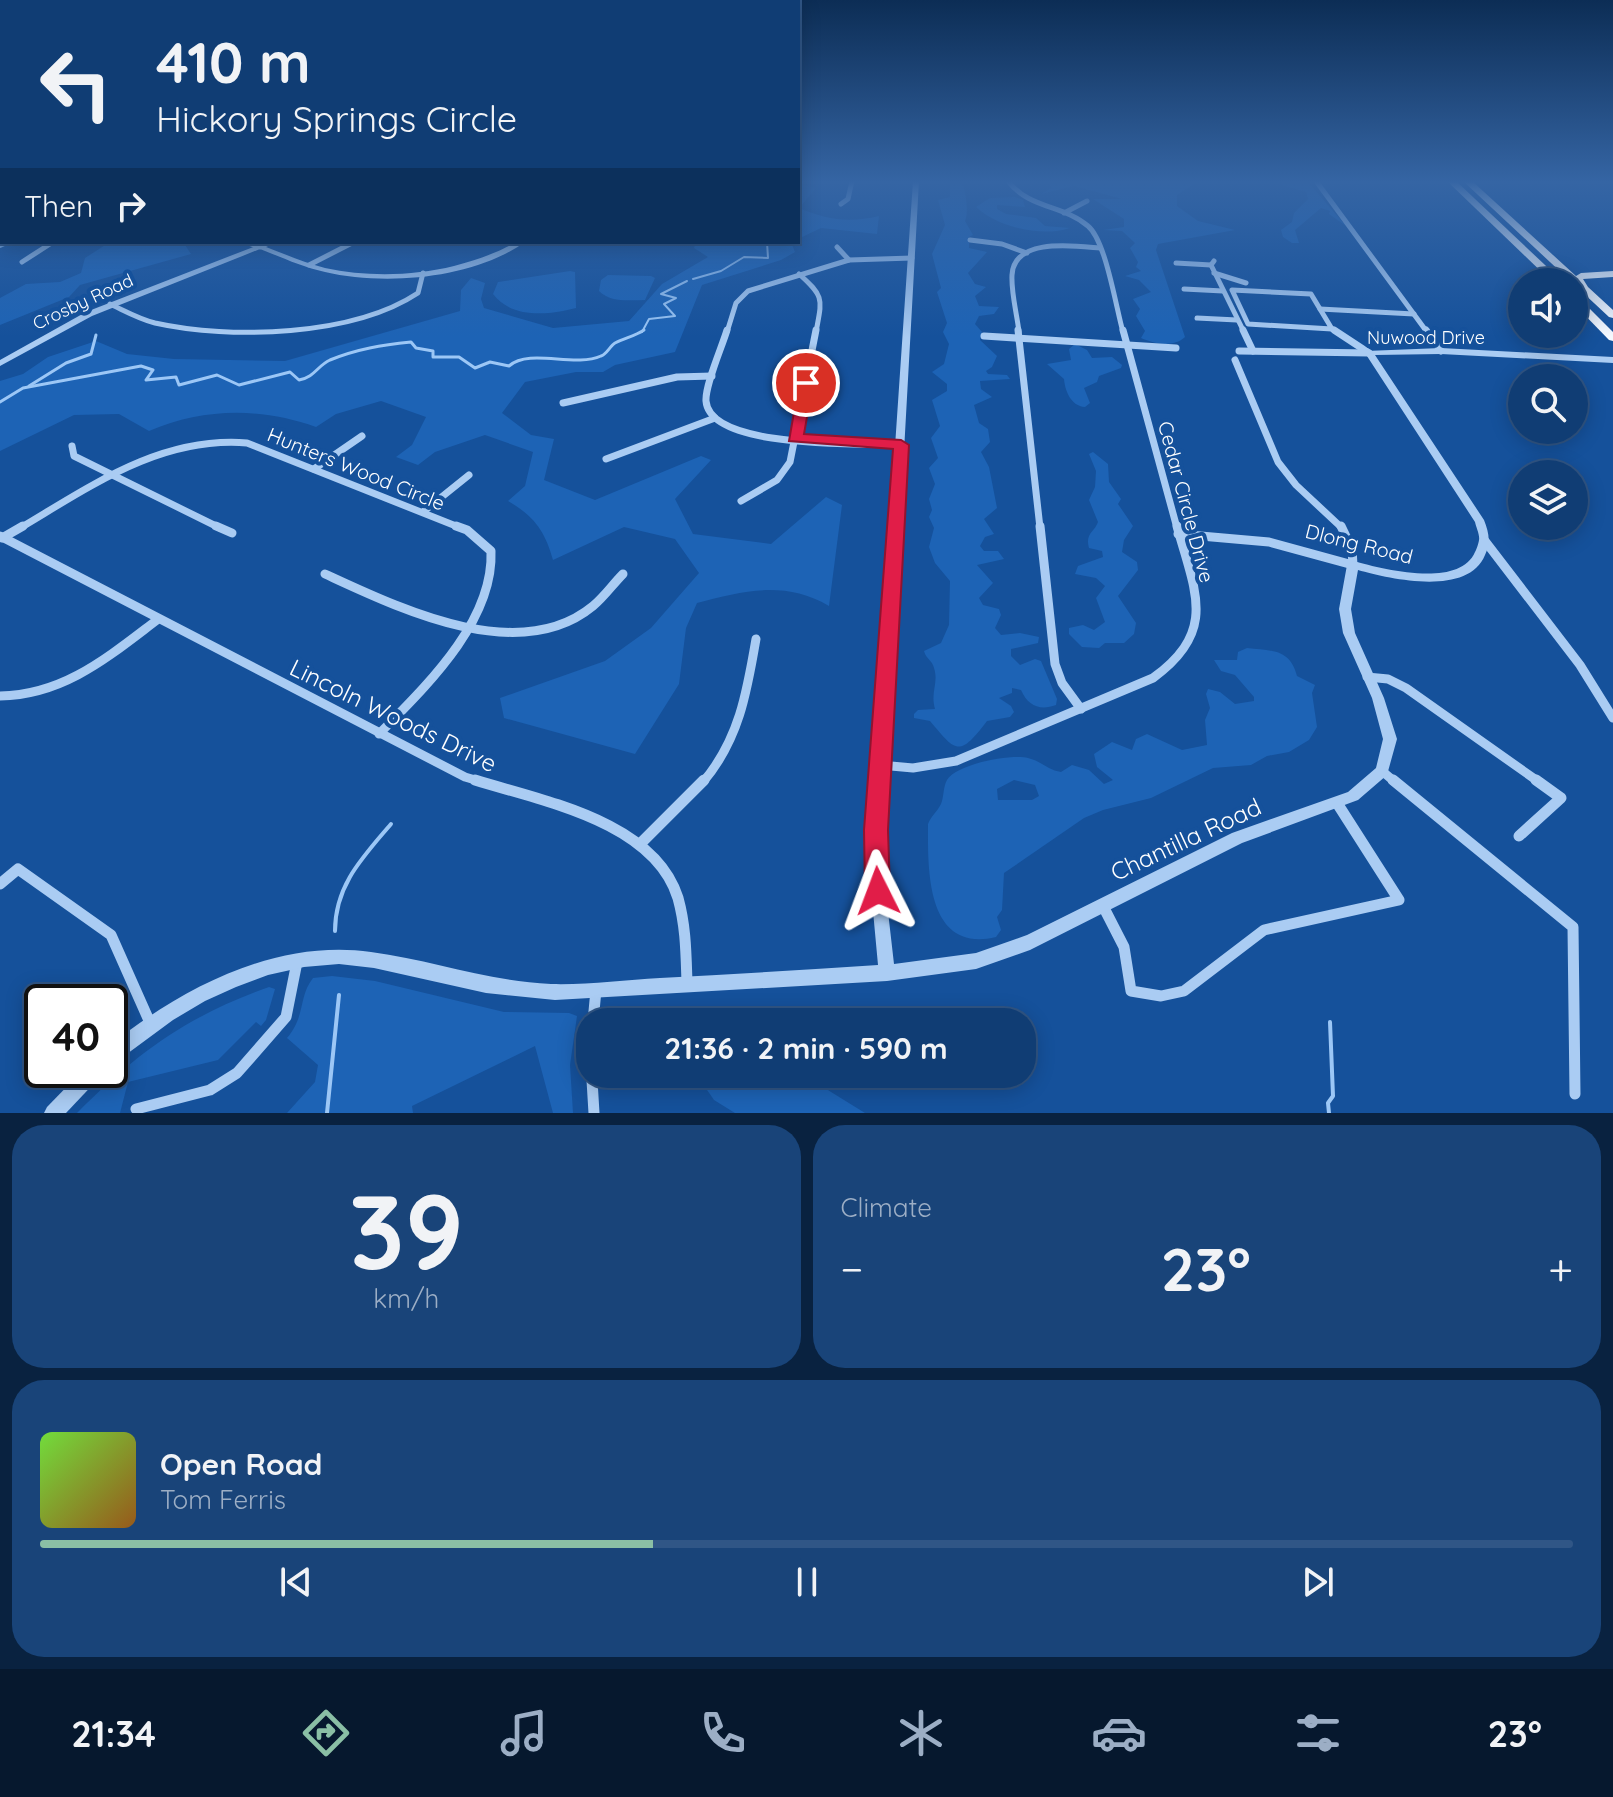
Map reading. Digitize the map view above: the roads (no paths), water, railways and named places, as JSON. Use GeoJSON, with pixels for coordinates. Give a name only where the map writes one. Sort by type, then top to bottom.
{"type":"FeatureCollection","features":[{"type":"Feature","properties":{"kind":"main road"},"geometry":{"type":"LineString","coordinates":[[1506,233],[1543,268]]}},
{"type":"Feature","properties":{"kind":"main road"},"geometry":{"type":"LineString","coordinates":[[1525,233],[1564,268]]}},
{"type":"Feature","properties":{"kind":"main road"},"geometry":{"type":"LineString","coordinates":[[1554,259],[1595,269]]}},
{"type":"Feature","properties":{"kind":"main road"},"geometry":{"type":"LineString","coordinates":[[1588,276],[1613,274]]}},
{"type":"Feature","properties":{"kind":"main road"},"geometry":{"type":"LineString","coordinates":[[1588,291],[1612,312]]}},
{"type":"Feature","properties":{"kind":"main road"},"geometry":{"type":"LineString","coordinates":[[1588,312],[1613,338]]}},
{"type":"Feature","properties":{"kind":"street"},"geometry":{"type":"LineString","coordinates":[[887,973],[876,868],[913,233]]}},
{"type":"Feature","properties":{"kind":"street","name":"Cedar Circle Drive"},"geometry":{"type":"LineString","coordinates":[[880,765],[913,768],[956,761],[1153,678],[1187,648],[1197,612],[1100,248],[1092,233]]}},
{"type":"Feature","properties":{"kind":"street"},"geometry":{"type":"LineString","coordinates":[[1354,233],[1441,351]]}},
{"type":"Feature","properties":{"kind":"street"},"geometry":{"type":"LineString","coordinates":[[970,240],[1002,244],[1027,253]]}},
{"type":"Feature","properties":{"kind":"street"},"geometry":{"type":"LineString","coordinates":[[22,262],[50,244]]}},
{"type":"Feature","properties":{"kind":"street"},"geometry":{"type":"LineString","coordinates":[[251,244],[309,265],[364,276],[423,273],[479,261],[517,244]]}},
{"type":"Feature","properties":{"kind":"street","name":"Crosby Road"},"geometry":{"type":"LineString","coordinates":[[0,363],[40,338],[110,304],[267,244]]}},
{"type":"Feature","properties":{"kind":"street"},"geometry":{"type":"LineString","coordinates":[[309,265],[350,244]]}},
{"type":"Feature","properties":{"kind":"street"},"geometry":{"type":"LineString","coordinates":[[1081,709],[1062,683],[1055,664],[1012,273],[1015,263],[1027,253],[1056,246],[1100,248]]}},
{"type":"Feature","properties":{"kind":"street"},"geometry":{"type":"LineString","coordinates":[[837,247],[849,260]]}},
{"type":"Feature","properties":{"kind":"street"},"geometry":{"type":"LineString","coordinates":[[901,445],[749,434],[715,418],[706,399],[740,297],[756,287],[849,260],[912,258]]}},
{"type":"Feature","properties":{"kind":"street"},"geometry":{"type":"LineString","coordinates":[[1176,263],[1212,263],[1214,273],[1253,351]]}},
{"type":"Feature","properties":{"kind":"street"},"geometry":{"type":"LineString","coordinates":[[110,304],[147,320],[181,327],[309,327],[364,318],[399,307],[418,293],[423,273]]}},
{"type":"Feature","properties":{"kind":"street"},"geometry":{"type":"LineString","coordinates":[[1214,273],[1246,283]]}},
{"type":"Feature","properties":{"kind":"street"},"geometry":{"type":"LineString","coordinates":[[741,501],[783,475],[795,438],[822,301],[819,291],[799,274]]}},
{"type":"Feature","properties":{"kind":"street"},"geometry":{"type":"LineString","coordinates":[[1184,289],[1223,291]]}},
{"type":"Feature","properties":{"kind":"street"},"geometry":{"type":"LineString","coordinates":[[1332,329],[1248,324],[1232,290],[1311,294],[1332,329],[1369,353],[1480,522],[1485,541],[1580,665],[1613,718]]}},
{"type":"Feature","properties":{"kind":"street"},"geometry":{"type":"LineString","coordinates":[[1320,309],[1414,314]]}},
{"type":"Feature","properties":{"kind":"street"},"geometry":{"type":"LineString","coordinates":[[1197,318],[1237,320]]}},
{"type":"Feature","properties":{"kind":"street"},"geometry":{"type":"LineString","coordinates":[[984,336],[1176,348]]}},
{"type":"Feature","properties":{"kind":"street","name":"Nuwood Drive"},"geometry":{"type":"LineString","coordinates":[[1239,351],[1441,351],[1613,360]]}},
{"type":"Feature","properties":{"kind":"street"},"geometry":{"type":"LineString","coordinates":[[1235,360],[1280,465],[1297,485],[1342,523],[1353,544],[1346,619],[1390,739],[1382,771],[1573,927],[1575,1094]]}},
{"type":"Feature","properties":{"kind":"street"},"geometry":{"type":"LineString","coordinates":[[563,403],[677,377],[712,376]]}},
{"type":"Feature","properties":{"kind":"street"},"geometry":{"type":"LineString","coordinates":[[606,459],[715,418]]}},
{"type":"Feature","properties":{"kind":"street"},"geometry":{"type":"LineString","coordinates":[[314,469],[362,436]]}},
{"type":"Feature","properties":{"kind":"street","name":"Hunters Wood Circle"},"geometry":{"type":"LineString","coordinates":[[1,537],[167,449],[223,439],[247,443],[479,537],[491,551],[494,569],[489,587],[431,680],[379,734]]}},
{"type":"Feature","properties":{"kind":"street"},"geometry":{"type":"LineString","coordinates":[[72,446],[74,456],[111,477],[232,533]]}},
{"type":"Feature","properties":{"kind":"street"},"geometry":{"type":"LineString","coordinates":[[423,512],[469,475]]}},
{"type":"Feature","properties":{"kind":"street","name":"Dlong Road"},"geometry":{"type":"LineString","coordinates":[[1178,534],[1269,542],[1410,577],[1451,575],[1472,565],[1485,541]]}},
{"type":"Feature","properties":{"kind":"street","name":"Lincoln Woods Drive"},"geometry":{"type":"LineString","coordinates":[[1,537],[379,734],[488,787],[607,822],[640,844],[660,865],[677,895],[686,933],[687,983]]}},
{"type":"Feature","properties":{"kind":"street"},"geometry":{"type":"LineString","coordinates":[[325,574],[423,617],[465,627],[517,632],[562,625],[602,603],[623,574]]}},
{"type":"Feature","properties":{"kind":"street"},"geometry":{"type":"LineString","coordinates":[[0,696],[31,695],[58,687],[157,620]]}},
{"type":"Feature","properties":{"kind":"street"},"geometry":{"type":"LineString","coordinates":[[640,844],[700,785],[726,750],[742,712],[756,639]]}},
{"type":"Feature","properties":{"kind":"street"},"geometry":{"type":"LineString","coordinates":[[1367,677],[1388,679],[1406,688],[1561,798],[1519,836]]}},
{"type":"Feature","properties":{"kind":"street","name":"Chantilla Road"},"geometry":{"type":"LineString","coordinates":[[128,1042],[151,1025],[223,986],[297,962],[372,959],[512,991],[596,990],[887,973],[976,961],[1005,952],[1103,906],[1237,838],[1337,803],[1365,789],[1382,771]]}},
{"type":"Feature","properties":{"kind":"street"},"geometry":{"type":"LineString","coordinates":[[1103,906],[1124,947],[1131,991],[1161,996],[1184,991],[1264,930],[1399,900],[1337,803]]}},
{"type":"Feature","properties":{"kind":"street"},"geometry":{"type":"LineString","coordinates":[[0,884],[18,869],[111,935],[151,1025]]}},
{"type":"Feature","properties":{"kind":"street"},"geometry":{"type":"LineString","coordinates":[[136,1109],[210,1090],[237,1073],[286,1017],[297,962]]}},
{"type":"Feature","properties":{"kind":"street"},"geometry":{"type":"LineString","coordinates":[[594,1008],[596,990]]}},
{"type":"Feature","properties":{"kind":"street"},"geometry":{"type":"LineString","coordinates":[[53,1113],[77,1088]]}},
{"type":"Feature","properties":{"kind":"street"},"geometry":{"type":"LineString","coordinates":[[592,1088],[594,1113]]}},
{"type":"Feature","properties":{"kind":"waterway"},"geometry":{"type":"LineString","coordinates":[[0,247],[7,244]]}},
{"type":"Feature","properties":{"kind":"waterway"},"geometry":{"type":"LineString","coordinates":[[693,279],[721,271],[744,257],[768,258],[767,244]]}},
{"type":"Feature","properties":{"kind":"waterway"},"geometry":{"type":"LineString","coordinates":[[643,331],[649,319],[675,316],[664,304],[676,298],[661,294],[687,281]]}},
{"type":"Feature","properties":{"kind":"waterway"},"geometry":{"type":"LineString","coordinates":[[0,402],[23,388],[141,366],[153,370],[146,380],[176,377],[179,385],[217,375],[239,385],[290,372],[299,380],[340,356],[411,342],[416,348],[433,351],[433,357],[459,357],[475,368],[490,362],[509,366],[518,361],[540,358],[590,359],[603,355],[615,343],[643,331]]}},
{"type":"Feature","properties":{"kind":"waterway"},"geometry":{"type":"LineString","coordinates":[[29,386],[66,363],[91,354],[96,335]]}},
{"type":"Feature","properties":{"kind":"waterway"},"geometry":{"type":"LineString","coordinates":[[335,931],[336,915],[345,886],[361,860],[391,824]]}},
{"type":"Feature","properties":{"kind":"waterway"},"geometry":{"type":"LineString","coordinates":[[327,1113],[339,995]]}},
{"type":"Feature","properties":{"kind":"waterway"},"geometry":{"type":"LineString","coordinates":[[1329,1113],[1328,1103],[1333,1096],[1330,1022]]}}]}
